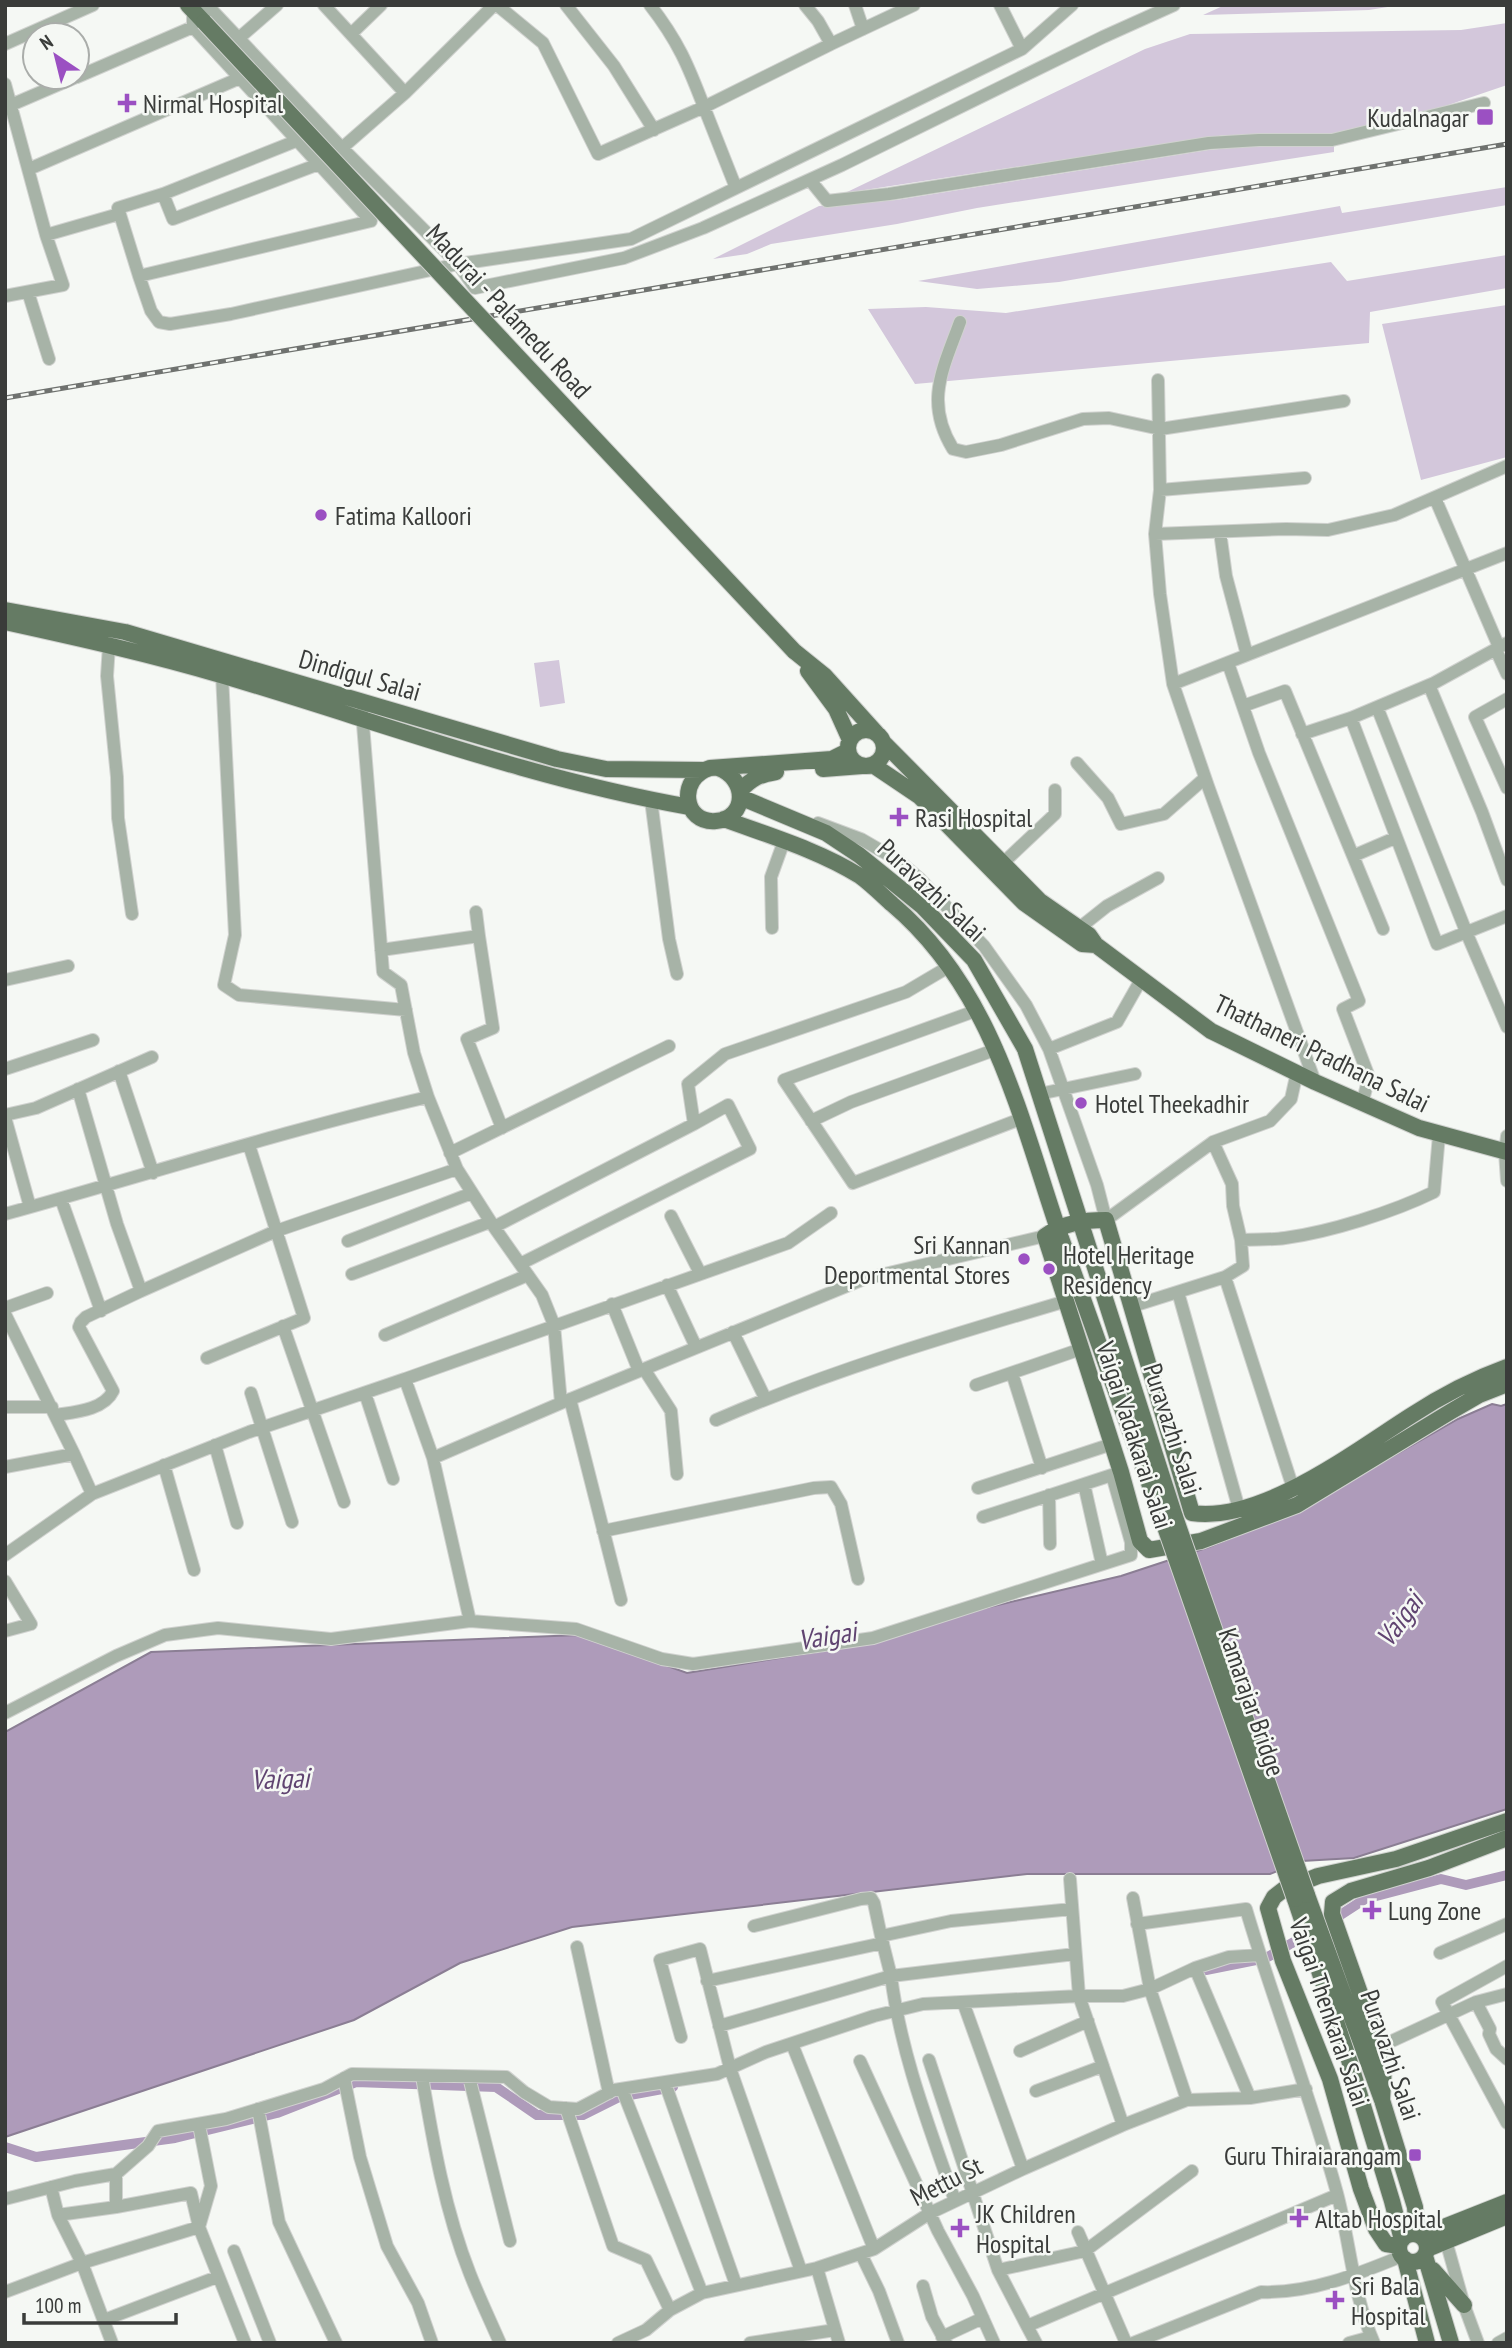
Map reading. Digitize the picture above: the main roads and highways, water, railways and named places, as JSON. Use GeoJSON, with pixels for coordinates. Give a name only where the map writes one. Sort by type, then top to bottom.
{"type":"FeatureCollection","features":[{"type":"Feature","properties":{"kind":"main road","name":"Madurai - Palamedu Road"},"geometry":{"type":"LineString","coordinates":[[194,16],[794,651],[836,709],[849,745]]}},
{"type":"Feature","properties":{"kind":"main road","name":"Dindigul Salai"},"geometry":{"type":"LineString","coordinates":[[5,610],[125,632],[557,759],[606,769],[710,769],[832,759],[849,745]]}},
{"type":"Feature","properties":{"kind":"main road","name":"Dindigul Salai"},"geometry":{"type":"LineString","coordinates":[[5,622],[109,645],[222,675],[555,777],[690,807]]}},
{"type":"Feature","properties":{"kind":"main road","name":"Madurai - Palamedu Road"},"geometry":{"type":"LineString","coordinates":[[794,651],[825,676],[881,739]]}},
{"type":"Feature","properties":{"kind":"main road"},"geometry":{"type":"LineString","coordinates":[[740,794],[733,776],[710,769],[690,782],[687,790],[690,807],[701,818],[724,819],[735,810],[740,794],[750,779],[760,775],[868,765],[881,758],[881,739],[867,730],[857,733],[849,745],[853,760],[868,765]]}},
{"type":"Feature","properties":{"kind":"main road","name":"Thathaneri Pradhana Salai"},"geometry":{"type":"LineString","coordinates":[[881,739],[1040,901],[1075,932]]}},
{"type":"Feature","properties":{"kind":"main road","name":"Thathaneri Pradhana Salai"},"geometry":{"type":"LineString","coordinates":[[868,765],[919,796],[1024,903],[1075,932],[1089,935],[1096,945],[1211,1031],[1362,1104],[1438,1135],[1506,1147]]}},
{"type":"Feature","properties":{"kind":"main road","name":"Puravazhi Salai"},"geometry":{"type":"LineString","coordinates":[[740,794],[775,813],[826,833],[859,855],[922,906],[974,960],[1025,1049],[1081,1221],[1169,1519]]}},
{"type":"Feature","properties":{"kind":"main road","name":"Puravazhi Salai"},"geometry":{"type":"LineString","coordinates":[[724,819],[806,848],[861,877],[911,920],[950,966],[978,1010],[997,1049],[1023,1118],[1051,1232],[1169,1519]]}},
{"type":"Feature","properties":{"kind":"main road","name":"Vaigai Vadakarai Salai"},"geometry":{"type":"LineString","coordinates":[[1081,1221],[1106,1220],[1192,1513],[1211,1515],[1239,1509],[1293,1488],[1446,1395],[1507,1367]]}},
{"type":"Feature","properties":{"kind":"main road"},"geometry":{"type":"LineString","coordinates":[[1051,1232],[1081,1221]]}},
{"type":"Feature","properties":{"kind":"main road","name":"Vaigai Vadakarai Salai"},"geometry":{"type":"LineString","coordinates":[[1051,1232],[1066,1301],[1112,1444],[1116,1474],[1140,1541],[1149,1550],[1202,1541],[1297,1505],[1479,1395],[1507,1384]]}},
{"type":"Feature","properties":{"kind":"main road","name":"Kamarajar Bridge"},"geometry":{"type":"LineString","coordinates":[[1169,1519],[1301,1897]]}},
{"type":"Feature","properties":{"kind":"main road","name":"Vaigai Thenkarai Salai"},"geometry":{"type":"LineString","coordinates":[[1464,2305],[1414,2249],[1386,2244],[1376,2229],[1361,2189],[1330,2080],[1283,1961],[1268,1908],[1274,1897],[1283,1890],[1318,1876],[1396,1859],[1507,1821]]}},
{"type":"Feature","properties":{"kind":"main road","name":"Vaigai Thenkarai Salai"},"geometry":{"type":"LineString","coordinates":[[1382,2100],[1384,2066],[1380,2047],[1320,1927],[1333,1902],[1341,1895],[1429,1868],[1507,1838]]}},
{"type":"Feature","properties":{"kind":"main road","name":"Puravazhi Salai"},"geometry":{"type":"LineString","coordinates":[[1301,1897],[1320,1927],[1382,2100],[1412,2200],[1414,2249],[1427,2343]]}},
{"type":"Feature","properties":{"kind":"main road","name":"Puravazhi Salai"},"geometry":{"type":"LineString","coordinates":[[1320,1927],[1392,2201],[1451,2343]]}},
{"type":"Feature","properties":{"kind":"main road"},"geometry":{"type":"LineString","coordinates":[[1412,2200],[1423,2217],[1445,2234]]}},
{"type":"Feature","properties":{"kind":"main road"},"geometry":{"type":"LineString","coordinates":[[1414,2249],[1507,2202]]}},
{"type":"Feature","properties":{"kind":"main road"},"geometry":{"type":"LineString","coordinates":[[1445,2234],[1507,2216]]}},
{"type":"Feature","properties":{"kind":"water","name":"Vaigai"},"geometry":{"type":"Polygon","coordinates":[[[1492,1404],[1507,1404],[1507,1809],[1354,1858],[1302,1861],[1270,1874],[1027,1874],[572,1927],[460,1963],[354,2020],[5,2137],[5,1732],[151,1652],[580,1635],[687,1673],[878,1642],[943,1618],[1121,1576],[1209,1547],[1297,1511],[1458,1419],[1492,1404]]]}},
{"type":"Feature","properties":{"kind":"waterway"},"geometry":{"type":"LineString","coordinates":[[1328,1923],[1365,1899],[1441,1879],[1466,1885],[1507,1875]]}},
{"type":"Feature","properties":{"kind":"waterway"},"geometry":{"type":"LineString","coordinates":[[1206,1970],[1266,1958],[1311,1932]]}},
{"type":"Feature","properties":{"kind":"waterway"},"geometry":{"type":"LineString","coordinates":[[5,2147],[36,2157],[175,2138],[277,2113],[356,2082],[496,2087],[537,2115],[583,2115],[619,2097],[673,2087]]}},
{"type":"Feature","properties":{"kind":"railway"},"geometry":{"type":"LineString","coordinates":[[5,398],[1507,144]]}},
{"type":"Feature","properties":{"kind":"place","name":"Nirmal Hospital"},"geometry":{"type":"Point","coordinates":[127,103]}},
{"type":"Feature","properties":{"kind":"place","name":"Kudalnagar"},"geometry":{"type":"Point","coordinates":[1485,117]}},
{"type":"Feature","properties":{"kind":"place","name":"Fatima Kalloori"},"geometry":{"type":"Point","coordinates":[321,515]}},
{"type":"Feature","properties":{"kind":"place","name":"Rasi Hospital"},"geometry":{"type":"Point","coordinates":[899,817]}},
{"type":"Feature","properties":{"kind":"place","name":"Hotel Theekadhir"},"geometry":{"type":"Point","coordinates":[1081,1103]}},
{"type":"Feature","properties":{"kind":"place","name":"Sri Kannan Deportmental Stores"},"geometry":{"type":"Point","coordinates":[1024,1259]}},
{"type":"Feature","properties":{"kind":"place","name":"Hotel Heritage Residency"},"geometry":{"type":"Point","coordinates":[1049,1269]}},
{"type":"Feature","properties":{"kind":"place","name":"Lung Zone"},"geometry":{"type":"Point","coordinates":[1372,1910]}},
{"type":"Feature","properties":{"kind":"place","name":"Guru Thiraiarangam"},"geometry":{"type":"Point","coordinates":[1415,2155]}},
{"type":"Feature","properties":{"kind":"place","name":"Altab Hospital"},"geometry":{"type":"Point","coordinates":[1299,2218]}},
{"type":"Feature","properties":{"kind":"place","name":"JK Children Hospital"},"geometry":{"type":"Point","coordinates":[960,2228]}},
{"type":"Feature","properties":{"kind":"place","name":"Sri Bala Hospital"},"geometry":{"type":"Point","coordinates":[1335,2300]}}]}
